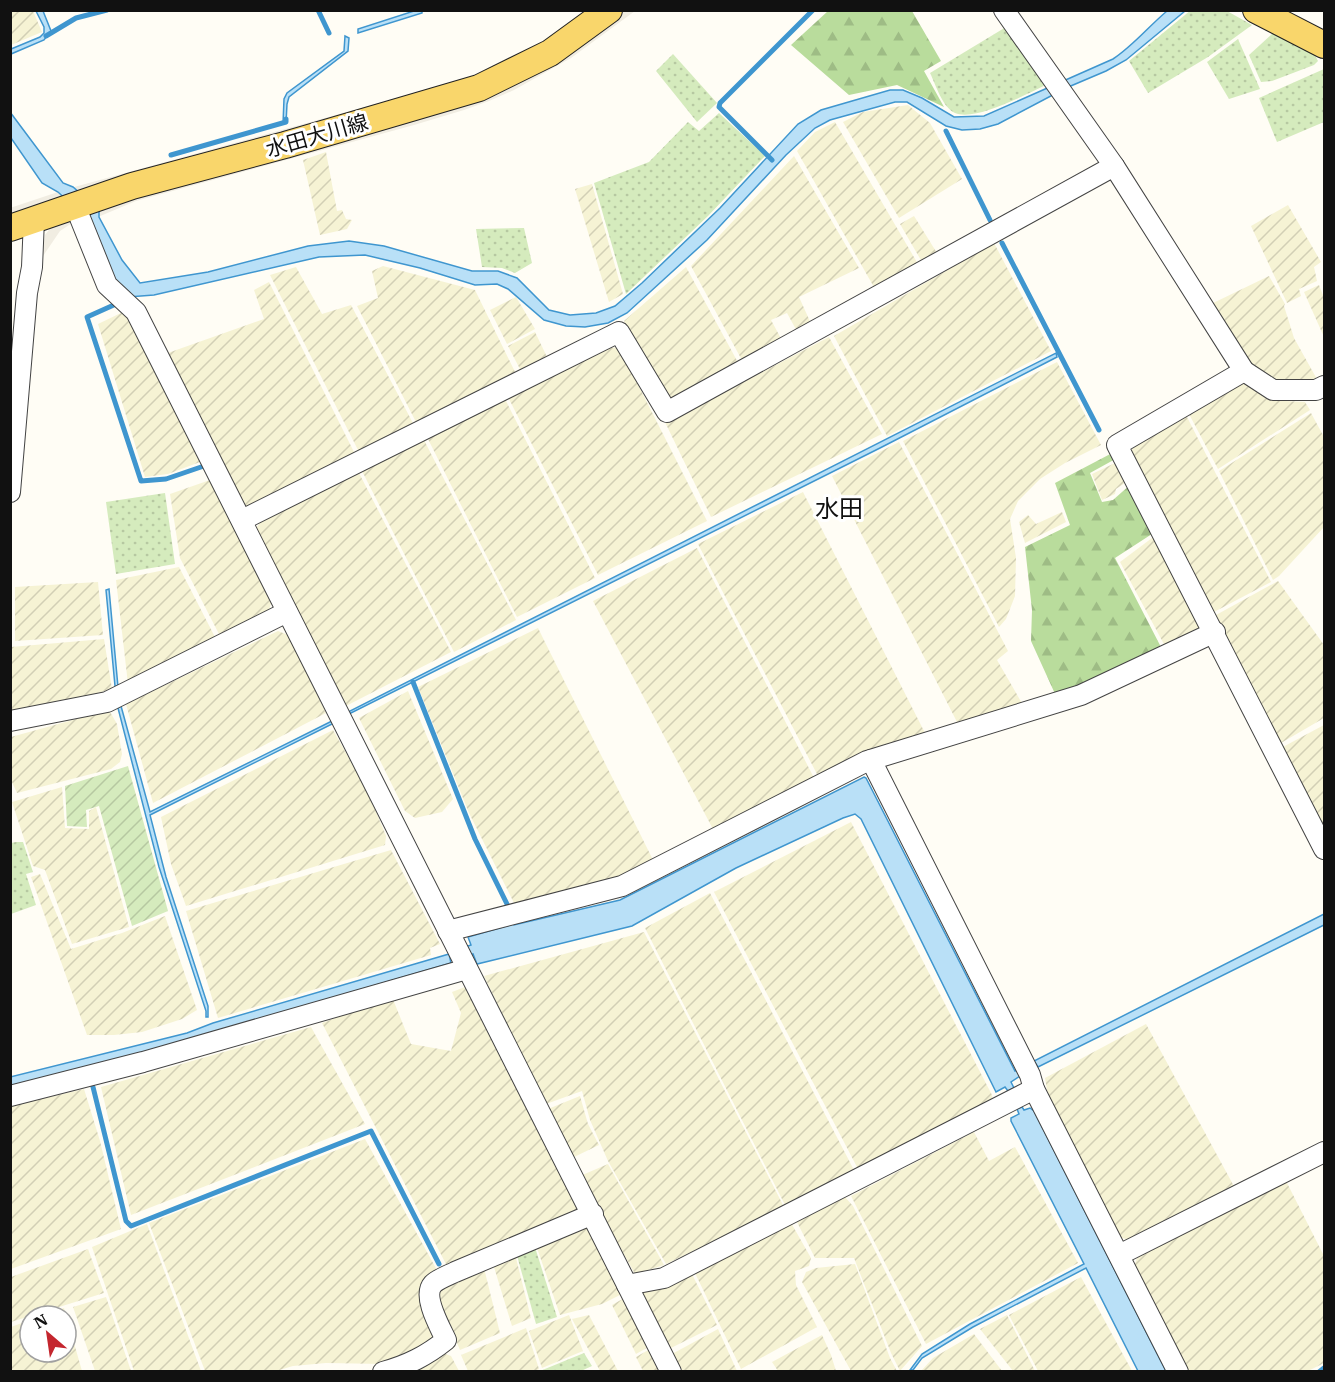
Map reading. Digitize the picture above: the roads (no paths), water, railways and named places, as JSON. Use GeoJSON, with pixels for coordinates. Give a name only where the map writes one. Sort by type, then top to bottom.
{"type":"FeatureCollection","features":[{"type":"Feature","properties":{"kind":"main road","name":"水田大川線"},"geometry":{"type":"LineString","coordinates":[[22,224],[132,186],[285,145],[479,88],[550,53],[609,10]]}},
{"type":"Feature","properties":{"kind":"main road"},"geometry":{"type":"LineString","coordinates":[[1256,10],[1324,45]]}},
{"type":"Feature","properties":{"kind":"street"},"geometry":{"type":"LineString","coordinates":[[1004,10],[1114,166],[1244,371],[1273,390],[1316,390],[1324,386]]}},
{"type":"Feature","properties":{"kind":"street"},"geometry":{"type":"LineString","coordinates":[[242,520],[619,332],[667,412],[1114,166]]}},
{"type":"Feature","properties":{"kind":"street"},"geometry":{"type":"LineString","coordinates":[[80,218],[107,285],[136,312],[671,1371]]}},
{"type":"Feature","properties":{"kind":"street"},"geometry":{"type":"LineString","coordinates":[[10,492],[27,293],[32,267],[22,224]]}},
{"type":"Feature","properties":{"kind":"street"},"geometry":{"type":"LineString","coordinates":[[1244,371],[1117,445],[1215,632],[1324,849]]}},
{"type":"Feature","properties":{"kind":"street"},"geometry":{"type":"LineString","coordinates":[[10,721],[106,702],[287,612]]}},
{"type":"Feature","properties":{"kind":"street"},"geometry":{"type":"LineString","coordinates":[[448,931],[622,886],[871,760],[1081,695],[1215,632]]}},
{"type":"Feature","properties":{"kind":"street"},"geometry":{"type":"LineString","coordinates":[[871,760],[1030,1075],[1034,1089],[1178,1371]]}},
{"type":"Feature","properties":{"kind":"street"},"geometry":{"type":"LineString","coordinates":[[10,1096],[143,1062],[467,969]]}},
{"type":"Feature","properties":{"kind":"street"},"geometry":{"type":"LineString","coordinates":[[627,1286],[664,1278],[1034,1089]]}},
{"type":"Feature","properties":{"kind":"street"},"geometry":{"type":"LineString","coordinates":[[1119,1255],[1324,1152]]}},
{"type":"Feature","properties":{"kind":"street"},"geometry":{"type":"LineString","coordinates":[[383,1371],[406,1365],[430,1353],[446,1340],[429,1301],[429,1292],[434,1284],[476,1263],[593,1214]]}},
{"type":"Feature","properties":{"kind":"water"},"geometry":{"type":"Polygon","coordinates":[[[417,10],[422,13],[358,33],[358,29],[417,10]]]}},
{"type":"Feature","properties":{"kind":"water"},"geometry":{"type":"Polygon","coordinates":[[[36,11],[43,11],[51,31],[44,40],[11,54],[11,49],[40,37],[44,33],[44,27],[36,11]]]}},
{"type":"Feature","properties":{"kind":"water"},"geometry":{"type":"Polygon","coordinates":[[[1167,11],[1185,11],[1126,60],[998,124],[980,129],[962,130],[946,126],[907,102],[895,102],[830,120],[815,128],[786,155],[707,240],[627,313],[608,323],[585,327],[566,326],[544,320],[508,289],[497,284],[475,285],[420,268],[365,255],[319,257],[154,295],[128,297],[109,281],[86,218],[58,192],[42,183],[11,138],[10,112],[63,183],[73,187],[99,210],[99,217],[122,260],[140,283],[208,272],[308,246],[349,241],[384,246],[472,271],[498,271],[517,278],[549,310],[570,315],[596,313],[615,306],[642,283],[720,208],[798,124],[821,110],[890,90],[903,90],[922,98],[954,117],[984,116],[1113,59],[1167,11]]]}},
{"type":"Feature","properties":{"kind":"water"},"geometry":{"type":"Polygon","coordinates":[[[345,36],[349,38],[348,51],[289,97],[286,123],[283,124],[284,99],[287,93],[344,51],[345,36]]]}},
{"type":"Feature","properties":{"kind":"water"},"geometry":{"type":"Polygon","coordinates":[[[1056,353],[1057,357],[880,448],[349,714],[348,712],[1056,353]]]}},
{"type":"Feature","properties":{"kind":"water"},"geometry":{"type":"Polygon","coordinates":[[[109,589],[118,687],[115,686],[106,590],[109,589]]]}},
{"type":"Feature","properties":{"kind":"water"},"geometry":{"type":"Polygon","coordinates":[[[121,706],[150,812],[332,721],[334,723],[150,815],[166,877],[208,1006],[208,1017],[206,1017],[159,867],[118,708],[121,706]]]}},
{"type":"Feature","properties":{"kind":"water"},"geometry":{"type":"Polygon","coordinates":[[[864,777],[1015,1071],[1018,1070],[1020,1076],[1011,1082],[1014,1088],[1008,1091],[1005,1087],[996,1092],[861,819],[855,814],[736,868],[632,926],[477,964],[473,954],[469,955],[465,947],[471,945],[468,937],[510,925],[510,921],[514,925],[620,900],[864,777]]]}},
{"type":"Feature","properties":{"kind":"water"},"geometry":{"type":"Polygon","coordinates":[[[1324,914],[1324,925],[1038,1067],[1034,1061],[1324,914]]]}},
{"type":"Feature","properties":{"kind":"water"},"geometry":{"type":"Polygon","coordinates":[[[449,954],[451,963],[199,1037],[11,1088],[10,1077],[187,1033],[213,1023],[449,954]]]}},
{"type":"Feature","properties":{"kind":"water"},"geometry":{"type":"Polygon","coordinates":[[[1022,1107],[1024,1110],[1030,1108],[1034,1111],[1166,1371],[1138,1371],[1086,1268],[973,1327],[922,1358],[913,1370],[910,1370],[922,1354],[970,1324],[1084,1264],[1011,1121],[1011,1118],[1019,1114],[1017,1109],[1022,1107]]]}},
{"type":"Feature","properties":{"kind":"waterway"},"geometry":{"type":"LineString","coordinates":[[46,36],[76,18],[107,10]]}},
{"type":"Feature","properties":{"kind":"waterway"},"geometry":{"type":"LineString","coordinates":[[318,10],[329,33]]}},
{"type":"Feature","properties":{"kind":"waterway"},"geometry":{"type":"LineString","coordinates":[[772,160],[719,107],[720,103],[813,10]]}},
{"type":"Feature","properties":{"kind":"waterway"},"geometry":{"type":"LineString","coordinates":[[171,155],[286,122],[286,119]]}},
{"type":"Feature","properties":{"kind":"waterway"},"geometry":{"type":"LineString","coordinates":[[946,131],[990,220]]}},
{"type":"Feature","properties":{"kind":"waterway"},"geometry":{"type":"LineString","coordinates":[[1002,243],[1099,430]]}},
{"type":"Feature","properties":{"kind":"waterway"},"geometry":{"type":"LineString","coordinates":[[116,304],[87,317],[141,481],[166,479],[201,467]]}},
{"type":"Feature","properties":{"kind":"waterway"},"geometry":{"type":"LineString","coordinates":[[413,682],[475,839],[507,904]]}},
{"type":"Feature","properties":{"kind":"waterway"},"geometry":{"type":"LineString","coordinates":[[93,1087],[126,1221],[131,1226],[371,1131],[439,1264]]}},
{"type":"Feature","properties":{"kind":"waterway"},"geometry":{"type":"LineString","coordinates":[[1319,1372],[1324,1368]]}},
{"type":"Feature","properties":{"kind":"district","name":"水田"},"geometry":{"type":"Point","coordinates":[839,509]}}]}
